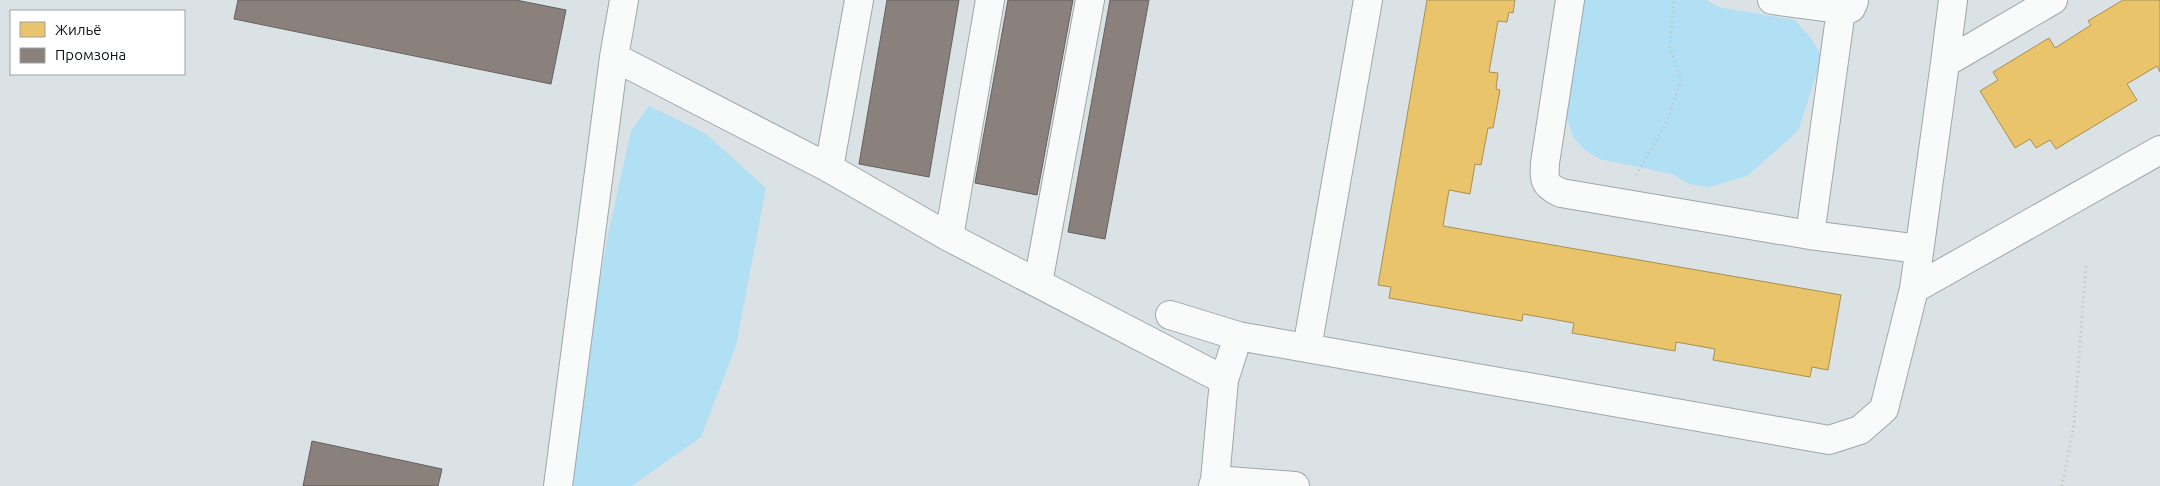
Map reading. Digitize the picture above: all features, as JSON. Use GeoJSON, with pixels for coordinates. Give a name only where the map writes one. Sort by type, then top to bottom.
{"type":"FeatureCollection","features":[{"type":"Feature","properties":{"kind":"lane"},"geometry":{"type":"LineString","coordinates":[[558,486],[614,57],[624,0]]}},
{"type":"Feature","properties":{"kind":"lane"},"geometry":{"type":"LineString","coordinates":[[829,168],[859,0]]}},
{"type":"Feature","properties":{"kind":"lane"},"geometry":{"type":"LineString","coordinates":[[949,237],[990,0]]}},
{"type":"Feature","properties":{"kind":"lane"},"geometry":{"type":"LineString","coordinates":[[1038,283],[1090,0]]}},
{"type":"Feature","properties":{"kind":"lane"},"geometry":{"type":"LineString","coordinates":[[1307,348],[1368,0]]}},
{"type":"Feature","properties":{"kind":"lane"},"geometry":{"type":"LineString","coordinates":[[1570,0],[1544,163],[1544,180],[1550,188],[1561,193],[1810,235],[1919,249]]}},
{"type":"Feature","properties":{"kind":"lane"},"geometry":{"type":"LineString","coordinates":[[1772,0],[1848,5],[1810,235]]}},
{"type":"Feature","properties":{"kind":"lane"},"geometry":{"type":"LineString","coordinates":[[1170,315],[1238,336],[1830,440],[1860,430],[1884,410],[1914,289],[1953,0]]}},
{"type":"Feature","properties":{"kind":"lane"},"geometry":{"type":"LineString","coordinates":[[1945,64],[2053,0]]}},
{"type":"Feature","properties":{"kind":"lane"},"geometry":{"type":"LineString","coordinates":[[614,57],[829,168],[949,237],[1224,380]]}},
{"type":"Feature","properties":{"kind":"lane"},"geometry":{"type":"LineString","coordinates":[[1914,289],[2160,150]]}},
{"type":"Feature","properties":{"kind":"lane"},"geometry":{"type":"LineString","coordinates":[[1238,336],[1224,380],[1214,483],[1295,486]]}},
{"type":"Feature","properties":{"kind":"path"},"geometry":{"type":"LineString","coordinates":[[1620,203],[1667,122],[1682,79],[1670,47],[1674,0]]}},
{"type":"Feature","properties":{"kind":"path"},"geometry":{"type":"LineString","coordinates":[[2062,486],[2074,425],[2086,265]]}},
{"type":"Feature","properties":{"kind":"shaded area"},"geometry":{"type":"Polygon","coordinates":[[[1585,0],[1707,0],[1718,7],[1795,20],[1811,38],[1822,57],[1798,131],[1747,176],[1709,187],[1689,184],[1672,174],[1600,159],[1586,151],[1573,137],[1565,111],[1576,22],[1585,0]]]}},
{"type":"Feature","properties":{"kind":"shaded area"},"geometry":{"type":"Polygon","coordinates":[[[649,106],[705,133],[766,188],[736,346],[701,437],[632,486],[571,486],[576,411],[608,235],[631,131],[649,106]]]}},
{"type":"Feature","properties":{"kind":"building: Жильё"},"geometry":{"type":"Polygon","coordinates":[[[1427,0],[1515,0],[1513,13],[1509,12],[1507,22],[1498,21],[1489,72],[1498,73],[1496,89],[1500,90],[1493,128],[1488,128],[1481,165],[1475,164],[1470,194],[1449,190],[1443,226],[1841,295],[1828,370],[1812,367],[1810,377],[1713,360],[1715,349],[1676,342],[1675,351],[1572,333],[1574,323],[1523,314],[1522,321],[1389,298],[1391,287],[1378,285],[1427,0]]]}},
{"type":"Feature","properties":{"kind":"building: Жильё"},"geometry":{"type":"Polygon","coordinates":[[[2123,0],[2160,0],[2160,72],[2157,66],[2127,84],[2137,100],[2056,149],[2050,140],[2036,148],[2030,139],[2015,148],[1980,91],[1998,80],[1993,72],[2049,38],[2055,48],[2091,25],[2088,21],[2123,0]]]}},
{"type":"Feature","properties":{"kind":"building: Промзона"},"geometry":{"type":"Polygon","coordinates":[[[238,0],[516,0],[566,10],[551,84],[234,19],[238,0]]]}},
{"type":"Feature","properties":{"kind":"building: Промзона"},"geometry":{"type":"Polygon","coordinates":[[[887,0],[959,0],[929,177],[859,164],[887,0]]]}},
{"type":"Feature","properties":{"kind":"building: Промзона"},"geometry":{"type":"Polygon","coordinates":[[[1008,0],[1073,0],[1037,195],[975,183],[1008,0]]]}},
{"type":"Feature","properties":{"kind":"building: Промзона"},"geometry":{"type":"Polygon","coordinates":[[[1110,0],[1149,0],[1105,239],[1068,232],[1110,0]]]}},
{"type":"Feature","properties":{"kind":"building: Промзона"},"geometry":{"type":"Polygon","coordinates":[[[312,441],[442,469],[438,486],[303,486],[312,441]]]}}]}
